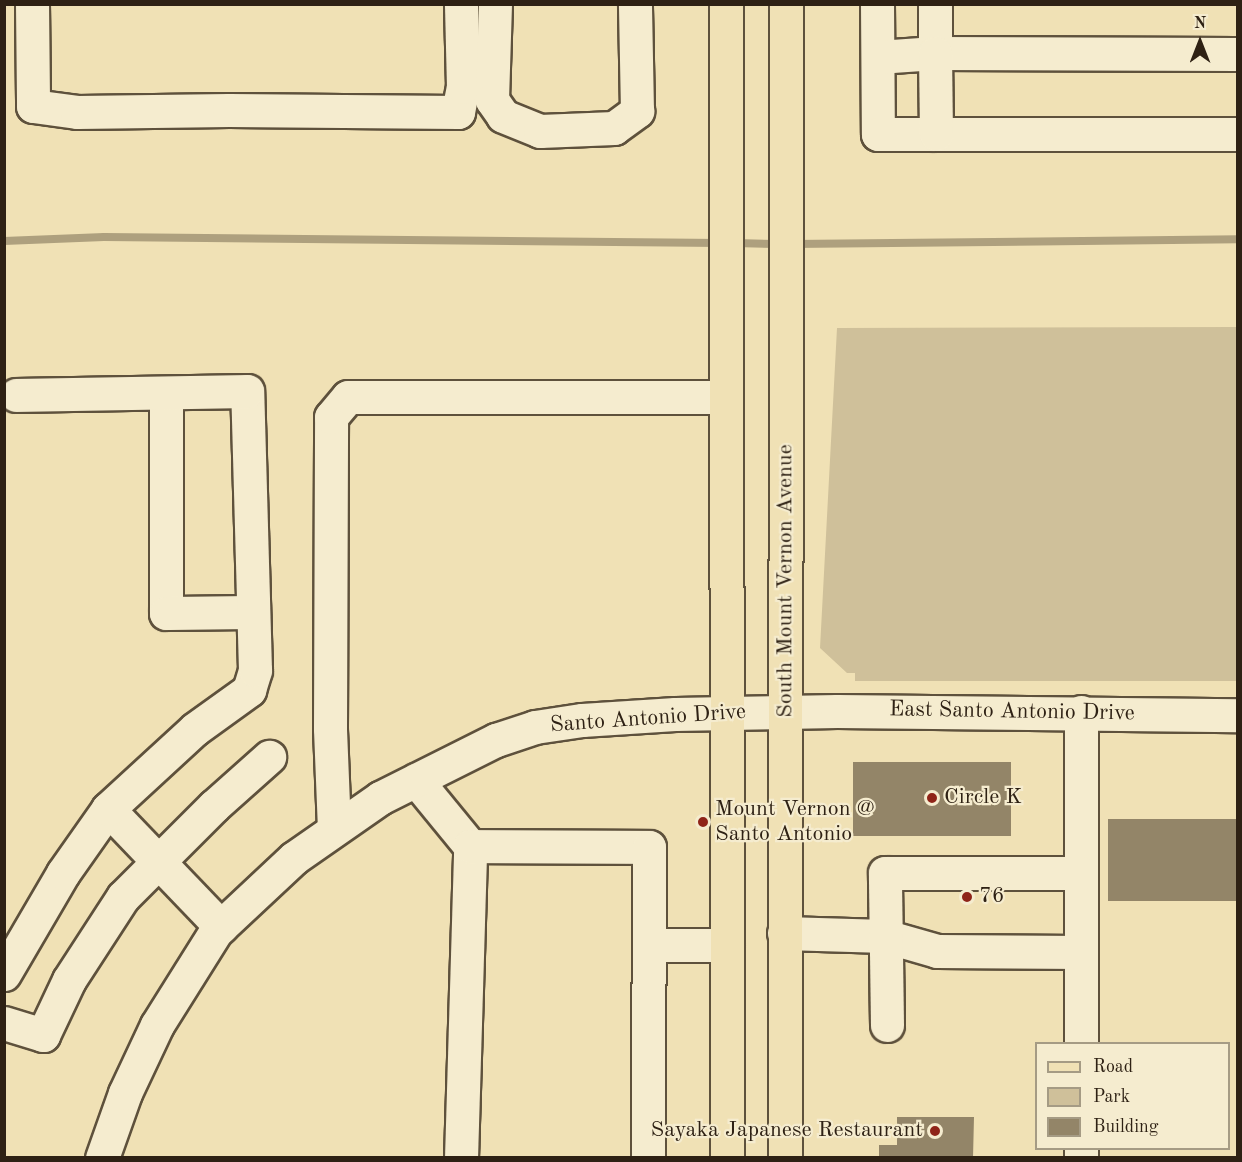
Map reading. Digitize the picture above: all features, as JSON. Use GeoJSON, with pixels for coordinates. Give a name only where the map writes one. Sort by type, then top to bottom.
{"type":"FeatureCollection","features":[{"type":"Feature","properties":{"kind":"main road"},"geometry":{"type":"LineString","coordinates":[[726,4],[727,1158]]}},
{"type":"Feature","properties":{"kind":"main road","name":"South Mount Vernon Avenue"},"geometry":{"type":"LineString","coordinates":[[785,1158],[786,4]]}},
{"type":"Feature","properties":{"kind":"street"},"geometry":{"type":"LineString","coordinates":[[32,4],[33,105],[77,112],[229,110],[458,112],[464,87],[461,4]]}},
{"type":"Feature","properties":{"kind":"street"},"geometry":{"type":"LineString","coordinates":[[495,4],[492,99],[503,116],[540,131],[614,128],[637,111],[635,4]]}},
{"type":"Feature","properties":{"kind":"street"},"geometry":{"type":"LineString","coordinates":[[877,4],[878,134],[1238,134]]}},
{"type":"Feature","properties":{"kind":"street"},"geometry":{"type":"LineString","coordinates":[[934,4],[936,134]]}},
{"type":"Feature","properties":{"kind":"street"},"geometry":{"type":"LineString","coordinates":[[878,57],[935,53],[1238,54]]}},
{"type":"Feature","properties":{"kind":"street"},"geometry":{"type":"LineString","coordinates":[[4,974],[63,873],[108,809],[195,729],[249,690],[255,670],[247,391],[16,395]]}},
{"type":"Feature","properties":{"kind":"street"},"geometry":{"type":"LineString","coordinates":[[166,393],[166,613],[253,612]]}},
{"type":"Feature","properties":{"kind":"street"},"geometry":{"type":"LineString","coordinates":[[334,829],[330,728],[331,417],[348,397],[726,397]]}},
{"type":"Feature","properties":{"kind":"street","name":"Santo Antonio Drive"},"geometry":{"type":"LineString","coordinates":[[102,1158],[125,1093],[157,1025],[221,927],[294,858],[380,798],[496,740],[536,727],[582,720],[786,711]]}},
{"type":"Feature","properties":{"kind":"street","name":"East Santo Antonio Drive"},"geometry":{"type":"LineString","coordinates":[[786,711],[1238,715]]}},
{"type":"Feature","properties":{"kind":"street"},"geometry":{"type":"LineString","coordinates":[[1080,712],[1081,1042]]}},
{"type":"Feature","properties":{"kind":"street"},"geometry":{"type":"LineString","coordinates":[[4,1023],[43,1035],[69,980],[123,897],[157,861],[269,757]]}},
{"type":"Feature","properties":{"kind":"street"},"geometry":{"type":"LineString","coordinates":[[416,780],[470,846],[461,1158]]}},
{"type":"Feature","properties":{"kind":"street"},"geometry":{"type":"LineString","coordinates":[[108,809],[221,927]]}},
{"type":"Feature","properties":{"kind":"street"},"geometry":{"type":"LineString","coordinates":[[470,846],[649,847],[648,1158]]}},
{"type":"Feature","properties":{"kind":"street"},"geometry":{"type":"LineString","coordinates":[[887,1025],[885,873],[1081,873]]}},
{"type":"Feature","properties":{"kind":"street"},"geometry":{"type":"LineString","coordinates":[[784,933],[885,936],[937,951],[1081,952]]}},
{"type":"Feature","properties":{"kind":"street"},"geometry":{"type":"LineString","coordinates":[[649,945],[727,945]]}},
{"type":"Feature","properties":{"kind":"green space"},"geometry":{"type":"Polygon","coordinates":[[[1237,327],[1237,681],[855,681],[855,673],[847,673],[820,648],[837,328],[1237,327]]]}},
{"type":"Feature","properties":{"kind":"building","name":"Circle K"},"geometry":{"type":"Polygon","coordinates":[[[853,762],[1011,762],[1011,836],[853,836],[853,762]]]}},
{"type":"Feature","properties":{"kind":"building"},"geometry":{"type":"Polygon","coordinates":[[[1108,819],[1238,819],[1238,901],[1108,901],[1108,819]]]}},
{"type":"Feature","properties":{"kind":"building","name":"Sayaka Japanese Restaurant"},"geometry":{"type":"Polygon","coordinates":[[[897,1117],[974,1117],[973,1158],[879,1158],[879,1145],[897,1145],[897,1117]]]}},
{"type":"Feature","properties":{"kind":"waterway"},"geometry":{"type":"LineString","coordinates":[[4,241],[104,237],[720,243]]}},
{"type":"Feature","properties":{"kind":"waterway"},"geometry":{"type":"LineString","coordinates":[[792,244],[1238,239]]}},
{"type":"Feature","properties":{"kind":"waterway"},"geometry":{"type":"LineString","coordinates":[[735,243],[777,244]]}},
{"type":"Feature","properties":{"kind":"place","name":"Circle K"},"geometry":{"type":"Point","coordinates":[932,798]}},
{"type":"Feature","properties":{"kind":"place","name":"Mount Vernon @ Santo Antonio"},"geometry":{"type":"Point","coordinates":[703,822]}},
{"type":"Feature","properties":{"kind":"place","name":"76"},"geometry":{"type":"Point","coordinates":[967,897]}},
{"type":"Feature","properties":{"kind":"place","name":"Sayaka Japanese Restaurant"},"geometry":{"type":"Point","coordinates":[935,1131]}}]}
